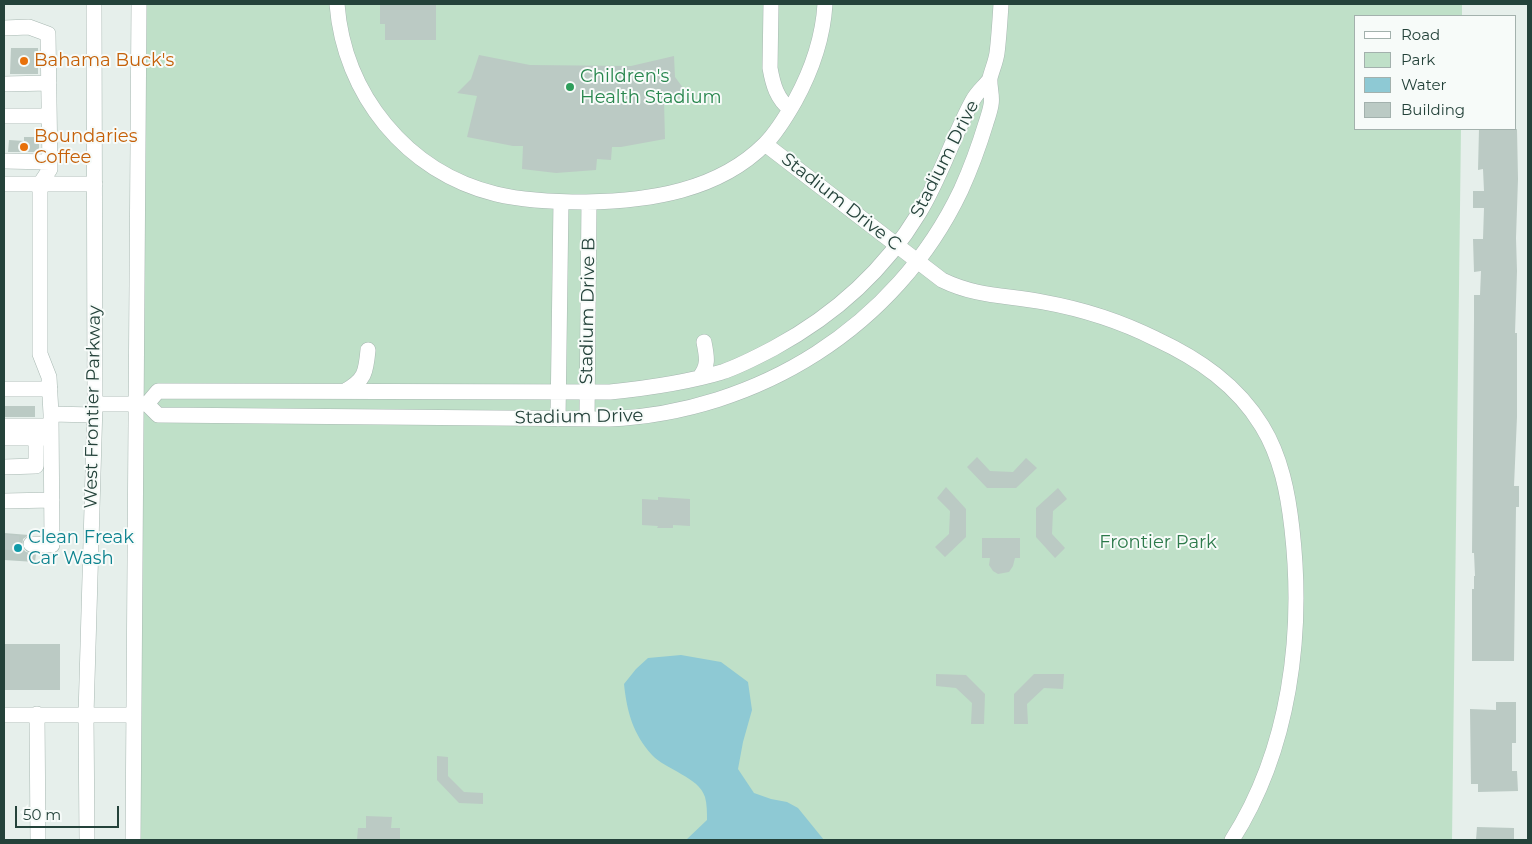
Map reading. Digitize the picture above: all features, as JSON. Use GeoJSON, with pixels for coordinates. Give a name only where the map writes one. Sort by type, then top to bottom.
{"type":"FeatureCollection","features":[{"type":"Feature","properties":{"kind":"street","name":"West Frontier Parkway"},"geometry":{"type":"LineString","coordinates":[[87,840],[86,714],[94,409],[94,4]]}},
{"type":"Feature","properties":{"kind":"street"},"geometry":{"type":"LineString","coordinates":[[134,840],[134,715],[141,404],[139,4]]}},
{"type":"Feature","properties":{"kind":"street"},"geometry":{"type":"LineString","coordinates":[[337,4],[341,38],[354,75],[375,112],[405,144],[440,171],[477,188],[523,199],[561,202],[639,199],[679,191],[719,176],[746,159],[765,144],[790,110],[809,73],[822,34],[825,4]]}},
{"type":"Feature","properties":{"kind":"street"},"geometry":{"type":"LineString","coordinates":[[771,4],[770,68],[774,88],[782,104],[790,110]]}},
{"type":"Feature","properties":{"kind":"street","name":"Stadium Drive"},"geometry":{"type":"LineString","coordinates":[[141,404],[158,415],[558,419],[643,417],[689,408],[738,393],[776,377],[814,356],[854,327],[893,291],[942,225],[967,176],[992,104],[990,79],[997,54],[1001,4]]}},
{"type":"Feature","properties":{"kind":"street"},"geometry":{"type":"LineString","coordinates":[[4,28],[29,27],[48,34],[50,169],[40,184],[40,354],[50,389],[47,429],[52,500],[52,545],[31,544]]}},
{"type":"Feature","properties":{"kind":"street","name":"Stadium Drive"},"geometry":{"type":"LineString","coordinates":[[47,429],[94,409],[141,404],[158,390],[610,392],[656,387],[699,378],[742,364],[808,327],[858,289],[897,246],[919,214],[930,193],[974,99],[990,79]]}},
{"type":"Feature","properties":{"kind":"street"},"geometry":{"type":"LineString","coordinates":[[4,84],[49,83]]}},
{"type":"Feature","properties":{"kind":"street"},"geometry":{"type":"LineString","coordinates":[[4,116],[49,116]]}},
{"type":"Feature","properties":{"kind":"street","name":"Stadium Drive C"},"geometry":{"type":"LineString","coordinates":[[765,144],[942,280],[970,291],[1042,302],[1079,310],[1120,323],[1158,339],[1191,357],[1222,378],[1246,403],[1264,428],[1282,472],[1289,508],[1296,572],[1294,643],[1287,693],[1273,753],[1251,806],[1232,840]]}},
{"type":"Feature","properties":{"kind":"street"},"geometry":{"type":"LineString","coordinates":[[4,161],[50,162]]}},
{"type":"Feature","properties":{"kind":"street"},"geometry":{"type":"LineString","coordinates":[[4,184],[95,184]]}},
{"type":"Feature","properties":{"kind":"street","name":"Stadium Drive B"},"geometry":{"type":"LineString","coordinates":[[558,419],[561,202]]}},
{"type":"Feature","properties":{"kind":"street","name":"Stadium Drive B"},"geometry":{"type":"LineString","coordinates":[[587,419],[590,202]]}},
{"type":"Feature","properties":{"kind":"street"},"geometry":{"type":"LineString","coordinates":[[699,378],[706,369],[707,363],[704,342]]}},
{"type":"Feature","properties":{"kind":"street"},"geometry":{"type":"LineString","coordinates":[[344,391],[355,386],[364,376],[368,350]]}},
{"type":"Feature","properties":{"kind":"street"},"geometry":{"type":"LineString","coordinates":[[4,389],[50,389]]}},
{"type":"Feature","properties":{"kind":"street"},"geometry":{"type":"LineString","coordinates":[[4,426],[47,429]]}},
{"type":"Feature","properties":{"kind":"street"},"geometry":{"type":"LineString","coordinates":[[4,438],[47,429]]}},
{"type":"Feature","properties":{"kind":"street"},"geometry":{"type":"LineString","coordinates":[[4,467],[36,466],[47,429]]}},
{"type":"Feature","properties":{"kind":"street"},"geometry":{"type":"LineString","coordinates":[[4,501],[52,500]]}},
{"type":"Feature","properties":{"kind":"street"},"geometry":{"type":"LineString","coordinates":[[37,714],[38,840]]}},
{"type":"Feature","properties":{"kind":"street"},"geometry":{"type":"LineString","coordinates":[[4,715],[134,715]]}},
{"type":"Feature","properties":{"kind":"green space","name":"Frontier Park"},"geometry":{"type":"Polygon","coordinates":[[[139,4],[1462,4],[1462,15],[1354,15],[1354,130],[1461,130],[1452,840],[138,840],[139,4]]]}},
{"type":"Feature","properties":{"kind":"water"},"geometry":{"type":"Polygon","coordinates":[[[681,655],[721,662],[748,682],[752,710],[738,769],[754,793],[787,802],[798,808],[824,840],[686,840],[707,820],[705,797],[702,790],[696,784],[658,760],[645,747],[632,722],[624,684],[648,658],[681,655]]]}},
{"type":"Feature","properties":{"kind":"building"},"geometry":{"type":"Polygon","coordinates":[[[380,4],[436,4],[436,40],[385,40],[385,24],[380,24],[380,4]]]}},
{"type":"Feature","properties":{"kind":"building","name":"Bahama Buck's"},"geometry":{"type":"Polygon","coordinates":[[[11,48],[38,48],[38,74],[10,74],[11,48]]]}},
{"type":"Feature","properties":{"kind":"building"},"geometry":{"type":"Polygon","coordinates":[[[479,55],[530,65],[631,66],[674,56],[675,77],[689,96],[664,101],[665,139],[612,147],[611,160],[597,159],[596,170],[556,173],[522,169],[523,146],[513,146],[467,137],[477,96],[457,93],[471,79],[479,55]]]}},
{"type":"Feature","properties":{"kind":"building"},"geometry":{"type":"Polygon","coordinates":[[[1517,129],[1518,179],[1515,333],[1517,333],[1517,417],[1514,486],[1519,486],[1519,507],[1516,507],[1514,661],[1472,661],[1472,589],[1474,589],[1475,576],[1474,553],[1472,553],[1474,295],[1480,295],[1481,271],[1474,272],[1473,239],[1483,239],[1484,208],[1473,208],[1473,191],[1484,191],[1483,169],[1478,170],[1479,130],[1517,129]]]}},
{"type":"Feature","properties":{"kind":"building","name":"Boundaries Coffee"},"geometry":{"type":"Polygon","coordinates":[[[24,137],[39,137],[39,152],[8,152],[9,140],[24,141],[24,137]]]}},
{"type":"Feature","properties":{"kind":"building"},"geometry":{"type":"Polygon","coordinates":[[[4,406],[35,406],[35,417],[4,417],[4,406]]]}},
{"type":"Feature","properties":{"kind":"building"},"geometry":{"type":"Polygon","coordinates":[[[977,457],[990,471],[1013,472],[1026,458],[1037,468],[1016,488],[987,488],[967,467],[977,457]]]}},
{"type":"Feature","properties":{"kind":"building"},"geometry":{"type":"Polygon","coordinates":[[[946,487],[966,509],[966,537],[945,557],[935,547],[949,534],[950,511],[937,498],[946,487]]]}},
{"type":"Feature","properties":{"kind":"building"},"geometry":{"type":"Polygon","coordinates":[[[1058,488],[1067,499],[1053,511],[1052,534],[1065,548],[1055,558],[1036,537],[1036,508],[1058,488]]]}},
{"type":"Feature","properties":{"kind":"building"},"geometry":{"type":"Polygon","coordinates":[[[658,497],[690,499],[690,526],[673,525],[673,528],[657,528],[658,526],[642,525],[642,499],[658,500],[658,497]]]}},
{"type":"Feature","properties":{"kind":"building","name":"Clean Freak Car Wash"},"geometry":{"type":"Polygon","coordinates":[[[4,533],[29,535],[23,539],[22,548],[26,552],[36,554],[35,562],[4,560],[4,533]]]}},
{"type":"Feature","properties":{"kind":"building"},"geometry":{"type":"Polygon","coordinates":[[[982,538],[1020,538],[1020,558],[1015,558],[1009,572],[998,574],[989,565],[990,558],[982,558],[982,538]]]}},
{"type":"Feature","properties":{"kind":"building"},"geometry":{"type":"Polygon","coordinates":[[[4,644],[60,644],[60,690],[4,690],[4,644]]]}},
{"type":"Feature","properties":{"kind":"building"},"geometry":{"type":"Polygon","coordinates":[[[936,674],[966,675],[985,694],[984,724],[971,724],[972,703],[956,688],[936,686],[936,674]]]}},
{"type":"Feature","properties":{"kind":"building"},"geometry":{"type":"Polygon","coordinates":[[[1034,674],[1064,674],[1063,689],[1044,688],[1027,704],[1028,724],[1014,724],[1014,694],[1034,674]]]}},
{"type":"Feature","properties":{"kind":"building"},"geometry":{"type":"Polygon","coordinates":[[[1496,702],[1516,702],[1516,743],[1512,743],[1512,771],[1517,771],[1518,791],[1478,792],[1478,784],[1471,784],[1470,709],[1496,710],[1496,702]]]}},
{"type":"Feature","properties":{"kind":"building"},"geometry":{"type":"Polygon","coordinates":[[[437,756],[448,757],[448,776],[464,792],[483,793],[483,804],[459,803],[437,780],[437,756]]]}},
{"type":"Feature","properties":{"kind":"building"},"geometry":{"type":"Polygon","coordinates":[[[366,816],[392,817],[391,828],[400,828],[400,840],[357,840],[358,828],[366,828],[366,816]]]}},
{"type":"Feature","properties":{"kind":"building"},"geometry":{"type":"Polygon","coordinates":[[[1477,827],[1514,828],[1514,840],[1476,840],[1477,827]]]}},
{"type":"Feature","properties":{"kind":"tunnel"},"geometry":{"type":"LineString","coordinates":[[4,542],[31,544]]}},
{"type":"Feature","properties":{"kind":"place","name":"Bahama Buck's"},"geometry":{"type":"Point","coordinates":[24,61]}},
{"type":"Feature","properties":{"kind":"place","name":"Children's Health Stadium"},"geometry":{"type":"Point","coordinates":[570,87]}},
{"type":"Feature","properties":{"kind":"place","name":"Boundaries Coffee"},"geometry":{"type":"Point","coordinates":[24,147]}},
{"type":"Feature","properties":{"kind":"place","name":"Clean Freak Car Wash"},"geometry":{"type":"Point","coordinates":[18,548]}}]}
